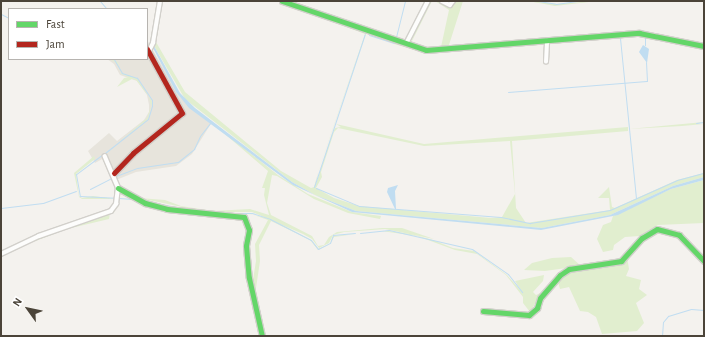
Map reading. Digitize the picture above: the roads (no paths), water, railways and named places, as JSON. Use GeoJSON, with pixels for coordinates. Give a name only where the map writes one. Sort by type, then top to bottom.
{"type":"FeatureCollection","features":[{"type":"Feature","properties":{"kind":"street"},"geometry":{"type":"LineString","coordinates":[[114,173],[133,153],[182,113],[148,50],[153,43],[160,1]]}},
{"type":"Feature","properties":{"kind":"street"},"geometry":{"type":"LineString","coordinates":[[282,1],[405,45],[429,50],[643,33],[704,46]]}},
{"type":"Feature","properties":{"kind":"street"},"geometry":{"type":"LineString","coordinates":[[405,45],[428,1]]}},
{"type":"Feature","properties":{"kind":"street"},"geometry":{"type":"LineString","coordinates":[[442,1],[450,5],[452,1]]}},
{"type":"Feature","properties":{"kind":"street"},"geometry":{"type":"LineString","coordinates":[[546,62],[547,41]]}},
{"type":"Feature","properties":{"kind":"street"},"geometry":{"type":"LineString","coordinates":[[1,254],[45,234],[108,214],[116,204],[118,188],[114,173],[105,157]]}},
{"type":"Feature","properties":{"kind":"street"},"geometry":{"type":"LineString","coordinates":[[118,188],[145,203],[167,209],[244,217],[249,230],[246,246],[249,278],[262,336]]}},
{"type":"Feature","properties":{"kind":"street"},"geometry":{"type":"LineString","coordinates":[[483,311],[529,315],[537,308],[540,298],[560,275],[569,269],[621,261],[642,238],[657,229],[680,235],[704,262]]}},
{"type":"Feature","properties":{"kind":"water"},"geometry":{"type":"Polygon","coordinates":[[[643,45],[649,49],[647,63],[639,52],[643,45]]]}},
{"type":"Feature","properties":{"kind":"water"},"geometry":{"type":"Polygon","coordinates":[[[154,46],[180,93],[195,108],[292,182],[315,195],[356,211],[542,228],[610,215],[673,186],[704,177],[704,180],[671,189],[618,215],[541,230],[352,212],[293,185],[189,108],[176,92],[153,48],[154,46]]]}},
{"type":"Feature","properties":{"kind":"water"},"geometry":{"type":"Polygon","coordinates":[[[398,185],[395,191],[395,209],[387,192],[388,188],[398,185]]]}},
{"type":"Feature","properties":{"kind":"waterway"},"geometry":{"type":"LineString","coordinates":[[100,1],[106,8]]}},
{"type":"Feature","properties":{"kind":"waterway"},"geometry":{"type":"LineString","coordinates":[[396,37],[405,1]]}},
{"type":"Feature","properties":{"kind":"waterway"},"geometry":{"type":"LineString","coordinates":[[538,1],[556,4],[577,1]]}},
{"type":"Feature","properties":{"kind":"waterway"},"geometry":{"type":"LineString","coordinates":[[1,14],[8,18]]}},
{"type":"Feature","properties":{"kind":"waterway"},"geometry":{"type":"LineString","coordinates":[[314,187],[365,34]]}},
{"type":"Feature","properties":{"kind":"waterway"},"geometry":{"type":"LineString","coordinates":[[369,35],[394,43]]}},
{"type":"Feature","properties":{"kind":"waterway"},"geometry":{"type":"LineString","coordinates":[[645,37],[645,45]]}},
{"type":"Feature","properties":{"kind":"waterway"},"geometry":{"type":"LineString","coordinates":[[620,38],[636,198]]}},
{"type":"Feature","properties":{"kind":"waterway"},"geometry":{"type":"LineString","coordinates":[[105,153],[148,119],[152,106],[152,100],[137,78],[122,73],[115,60]]}},
{"type":"Feature","properties":{"kind":"waterway"},"geometry":{"type":"LineString","coordinates":[[508,92],[647,81],[646,62]]}},
{"type":"Feature","properties":{"kind":"waterway"},"geometry":{"type":"LineString","coordinates":[[696,123],[704,122]]}},
{"type":"Feature","properties":{"kind":"waterway"},"geometry":{"type":"LineString","coordinates":[[116,176],[137,168],[178,162],[194,149],[200,136],[210,123]]}},
{"type":"Feature","properties":{"kind":"waterway"},"geometry":{"type":"LineString","coordinates":[[103,154],[76,174],[80,196],[115,198]]}},
{"type":"Feature","properties":{"kind":"waterway"},"geometry":{"type":"LineString","coordinates":[[316,188],[359,206],[501,217],[530,223],[610,210],[677,180],[704,173]]}},
{"type":"Feature","properties":{"kind":"waterway"},"geometry":{"type":"LineString","coordinates":[[90,189],[112,178]]}},
{"type":"Feature","properties":{"kind":"waterway"},"geometry":{"type":"LineString","coordinates":[[1,208],[43,203],[76,191]]}},
{"type":"Feature","properties":{"kind":"waterway"},"geometry":{"type":"LineString","coordinates":[[119,198],[133,199]]}},
{"type":"Feature","properties":{"kind":"waterway"},"geometry":{"type":"LineString","coordinates":[[147,201],[181,208]]}},
{"type":"Feature","properties":{"kind":"waterway"},"geometry":{"type":"LineString","coordinates":[[226,213],[252,213],[270,219],[311,240],[318,249],[330,243],[333,235],[355,233]]}},
{"type":"Feature","properties":{"kind":"waterway"},"geometry":{"type":"LineString","coordinates":[[360,233],[389,230],[472,249],[508,274],[522,292]]}},
{"type":"Feature","properties":{"kind":"waterway"},"geometry":{"type":"LineString","coordinates":[[662,336],[663,322],[668,316],[691,309],[704,310]]}}]}
